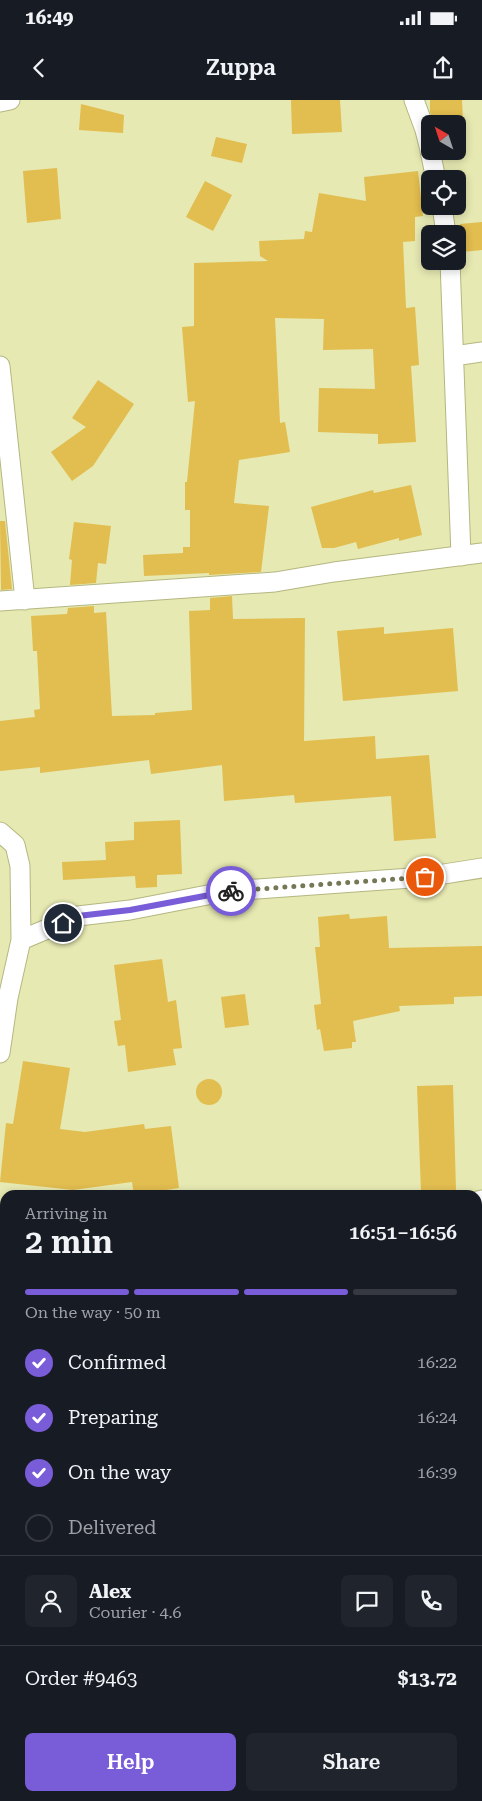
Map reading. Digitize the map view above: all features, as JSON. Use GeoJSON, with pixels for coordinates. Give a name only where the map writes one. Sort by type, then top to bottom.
{"type":"FeatureCollection","features":[{"type":"Feature","properties":{"kind":"street"},"geometry":{"type":"LineString","coordinates":[[0,102],[10,100]]}},
{"type":"Feature","properties":{"kind":"street"},"geometry":{"type":"LineString","coordinates":[[414,100],[421,122]]}},
{"type":"Feature","properties":{"kind":"street"},"geometry":{"type":"LineString","coordinates":[[450,270],[461,556]]}},
{"type":"Feature","properties":{"kind":"street"},"geometry":{"type":"LineString","coordinates":[[454,356],[482,352]]}},
{"type":"Feature","properties":{"kind":"street"},"geometry":{"type":"LineString","coordinates":[[0,366],[26,600]]}},
{"type":"Feature","properties":{"kind":"street"},"geometry":{"type":"LineString","coordinates":[[0,601],[275,582],[482,554]]}},
{"type":"Feature","properties":{"kind":"street"},"geometry":{"type":"LineString","coordinates":[[0,832],[15,844],[20,866],[20,940],[4,998],[0,1053]]}},
{"type":"Feature","properties":{"kind":"street"},"geometry":{"type":"LineString","coordinates":[[20,940],[78,916],[130,910],[228,891],[425,877],[482,868]]}},
{"type":"Feature","properties":{"kind":"building"},"geometry":{"type":"Polygon","coordinates":[[[291,100],[340,100],[342,132],[292,134],[291,100]]]}},
{"type":"Feature","properties":{"kind":"building"},"geometry":{"type":"Polygon","coordinates":[[[430,100],[462,100],[463,115],[431,115],[430,100]]]}},
{"type":"Feature","properties":{"kind":"building"},"geometry":{"type":"Polygon","coordinates":[[[81,104],[124,115],[123,133],[79,130],[81,104]]]}},
{"type":"Feature","properties":{"kind":"building"},"geometry":{"type":"Polygon","coordinates":[[[216,137],[247,144],[242,163],[211,156],[216,137]]]}},
{"type":"Feature","properties":{"kind":"building"},"geometry":{"type":"Polygon","coordinates":[[[57,168],[61,219],[27,223],[23,171],[57,168]]]}},
{"type":"Feature","properties":{"kind":"building"},"geometry":{"type":"Polygon","coordinates":[[[418,171],[421,215],[423,216],[415,217],[415,241],[403,242],[406,308],[415,307],[419,365],[411,366],[416,442],[378,444],[378,434],[318,432],[319,388],[375,389],[373,349],[323,350],[324,319],[275,318],[280,423],[285,422],[290,452],[239,460],[234,503],[269,506],[261,572],[144,576],[143,555],[183,553],[183,547],[190,547],[190,510],[185,510],[185,482],[187,482],[195,401],[188,402],[182,327],[194,326],[194,263],[268,261],[260,256],[259,241],[304,239],[305,231],[312,232],[319,193],[366,201],[364,177],[418,171]]]}},
{"type":"Feature","properties":{"kind":"building"},"geometry":{"type":"Polygon","coordinates":[[[205,181],[232,195],[213,231],[186,217],[205,181]]]}},
{"type":"Feature","properties":{"kind":"building"},"geometry":{"type":"Polygon","coordinates":[[[482,222],[482,250],[466,252],[466,225],[460,224],[482,222]]]}},
{"type":"Feature","properties":{"kind":"building"},"geometry":{"type":"Polygon","coordinates":[[[98,380],[134,404],[93,466],[72,481],[51,452],[86,427],[72,418],[98,380]]]}},
{"type":"Feature","properties":{"kind":"building"},"geometry":{"type":"Polygon","coordinates":[[[411,485],[422,535],[399,541],[399,538],[358,549],[356,542],[334,548],[322,548],[311,507],[373,490],[374,493],[411,485]]]}},
{"type":"Feature","properties":{"kind":"building"},"geometry":{"type":"Polygon","coordinates":[[[0,521],[5,521],[12,589],[1,590],[0,521]]]}},
{"type":"Feature","properties":{"kind":"building"},"geometry":{"type":"Polygon","coordinates":[[[74,522],[111,526],[106,564],[98,563],[96,583],[70,585],[72,560],[69,559],[74,522]]]}},
{"type":"Feature","properties":{"kind":"building"},"geometry":{"type":"Polygon","coordinates":[[[232,596],[233,619],[305,618],[304,741],[375,736],[376,759],[429,755],[436,838],[394,841],[391,796],[295,803],[294,795],[224,801],[222,765],[151,774],[149,760],[40,773],[40,767],[0,771],[0,721],[35,717],[34,710],[40,709],[37,651],[33,651],[31,616],[67,614],[68,608],[94,606],[94,613],[106,612],[112,716],[155,715],[155,713],[192,710],[189,611],[210,610],[210,598],[232,596]]]}},
{"type":"Feature","properties":{"kind":"building"},"geometry":{"type":"Polygon","coordinates":[[[384,627],[384,634],[453,628],[458,691],[343,701],[337,631],[384,627]]]}},
{"type":"Feature","properties":{"kind":"building"},"geometry":{"type":"Polygon","coordinates":[[[180,820],[182,874],[157,875],[157,887],[136,888],[135,876],[63,880],[62,862],[106,860],[105,842],[134,840],[134,822],[180,820]]]}},
{"type":"Feature","properties":{"kind":"building"},"geometry":{"type":"Polygon","coordinates":[[[349,914],[350,919],[387,916],[389,948],[482,946],[482,996],[454,997],[454,1004],[399,1006],[400,1011],[353,1021],[356,1042],[352,1042],[352,1048],[324,1051],[320,1029],[317,1030],[314,1005],[321,1004],[315,947],[320,947],[318,917],[349,914]]]}},
{"type":"Feature","properties":{"kind":"building"},"geometry":{"type":"Polygon","coordinates":[[[162,959],[168,1002],[176,1000],[182,1048],[173,1049],[176,1065],[128,1072],[125,1045],[118,1046],[114,1021],[121,1020],[114,965],[162,959]]]}},
{"type":"Feature","properties":{"kind":"building"},"geometry":{"type":"Polygon","coordinates":[[[245,994],[249,1025],[225,1028],[221,997],[245,994]]]}},
{"type":"Feature","properties":{"kind":"building"},"geometry":{"type":"Polygon","coordinates":[[[23,1061],[70,1068],[60,1129],[85,1132],[144,1124],[145,1129],[171,1126],[179,1188],[133,1190],[132,1182],[73,1190],[0,1182],[6,1123],[13,1124],[23,1061]]]}},
{"type":"Feature","properties":{"kind":"building"},"geometry":{"type":"Polygon","coordinates":[[[209,1079],[218,1083],[222,1092],[218,1101],[209,1105],[200,1101],[196,1092],[200,1083],[209,1079]]]}},
{"type":"Feature","properties":{"kind":"building"},"geometry":{"type":"Polygon","coordinates":[[[453,1085],[456,1190],[421,1190],[417,1086],[453,1085]]]}},
{"type":"Feature","properties":{"kind":"way so far"},"geometry":{"type":"LineString","coordinates":[[231,891],[425,877]]}},
{"type":"Feature","properties":{"kind":"route"},"geometry":{"type":"LineString","coordinates":[[63,923],[78,916],[130,910],[231,891]]}}]}
